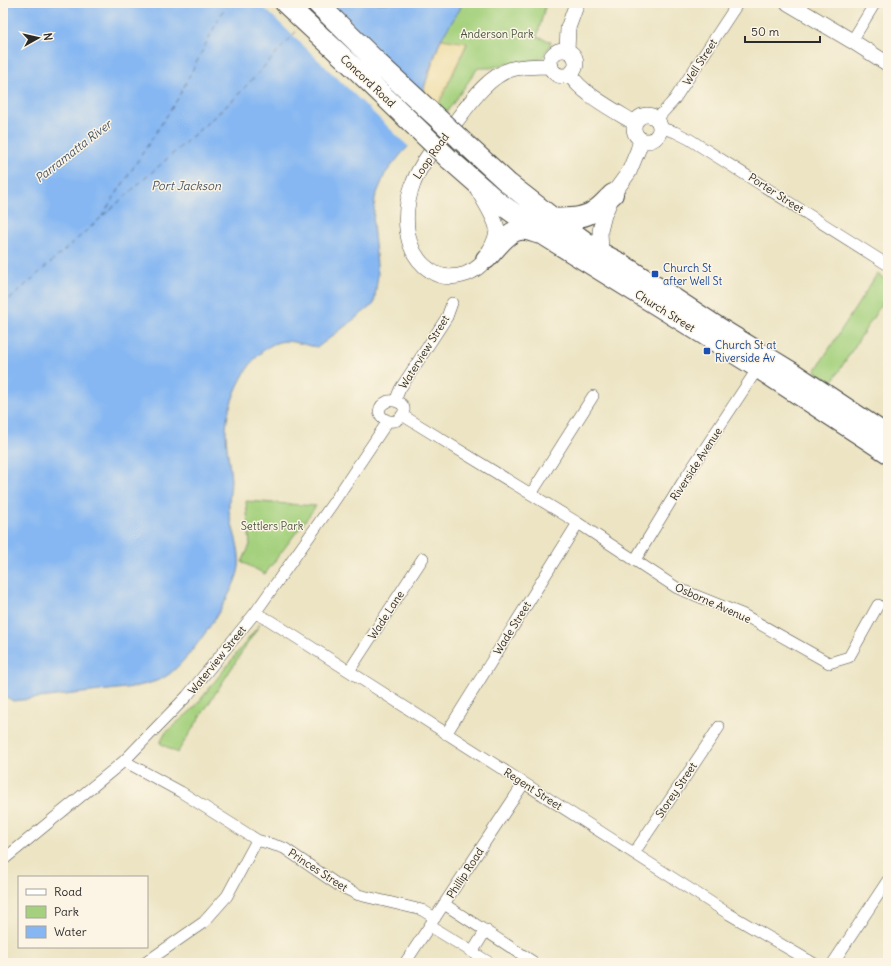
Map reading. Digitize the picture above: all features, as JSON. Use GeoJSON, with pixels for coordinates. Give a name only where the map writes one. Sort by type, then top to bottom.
{"type":"FeatureCollection","features":[{"type":"Feature","properties":{"kind":"highway","name":"Concord Road"},"geometry":{"type":"LineString","coordinates":[[286,3],[449,159]]}},
{"type":"Feature","properties":{"kind":"highway","name":"Concord Road"},"geometry":{"type":"LineString","coordinates":[[317,3],[378,63],[460,139]]}},
{"type":"Feature","properties":{"kind":"highway","name":"Church Street"},"geometry":{"type":"LineString","coordinates":[[460,139],[509,184],[550,228],[888,454]]}},
{"type":"Feature","properties":{"kind":"highway","name":"Church Street"},"geometry":{"type":"LineString","coordinates":[[449,159],[504,206],[601,252],[620,263],[723,330],[793,373],[888,436]]}},
{"type":"Feature","properties":{"kind":"highway"},"geometry":{"type":"LineString","coordinates":[[486,259],[508,235],[515,230],[529,231],[550,228],[578,217],[588,215],[613,194]]}},
{"type":"Feature","properties":{"kind":"main road"},"geometry":{"type":"LineString","coordinates":[[567,51],[568,28],[577,3]]}},
{"type":"Feature","properties":{"kind":"main road"},"geometry":{"type":"LineString","coordinates":[[788,3],[888,64]]}},
{"type":"Feature","properties":{"kind":"main road"},"geometry":{"type":"LineString","coordinates":[[562,50],[567,51],[574,56],[576,60],[575,68],[570,74],[562,76],[556,74],[551,66],[551,60],[554,54],[562,50]]}},
{"type":"Feature","properties":{"kind":"main road","name":"Loop Road"},"geometry":{"type":"LineString","coordinates":[[473,180],[496,225],[497,231],[495,240],[486,259],[478,268],[462,275],[448,277],[433,273],[420,263],[411,247],[407,227],[407,206],[416,174],[442,138],[492,79],[502,72],[511,69],[551,66]]}},
{"type":"Feature","properties":{"kind":"main road"},"geometry":{"type":"LineString","coordinates":[[570,74],[583,89],[635,123]]}},
{"type":"Feature","properties":{"kind":"main road"},"geometry":{"type":"LineString","coordinates":[[645,114],[652,115],[659,124],[659,135],[648,141],[641,140],[635,133],[635,123],[639,117],[645,114]]}},
{"type":"Feature","properties":{"kind":"main road"},"geometry":{"type":"LineString","coordinates":[[601,252],[602,222],[613,194],[629,172],[641,140]]}},
{"type":"Feature","properties":{"kind":"street","name":"Well Street"},"geometry":{"type":"LineString","coordinates":[[659,124],[738,3]]}},
{"type":"Feature","properties":{"kind":"street"},"geometry":{"type":"LineString","coordinates":[[852,41],[875,3]]}},
{"type":"Feature","properties":{"kind":"street","name":"Porter Street"},"geometry":{"type":"LineString","coordinates":[[659,124],[689,139],[888,265]]}},
{"type":"Feature","properties":{"kind":"street","name":"Waterview Street"},"geometry":{"type":"LineString","coordinates":[[395,401],[400,389],[447,317],[452,303]]}},
{"type":"Feature","properties":{"kind":"street","name":"Riverside Avenue"},"geometry":{"type":"LineString","coordinates":[[635,560],[682,483],[758,368]]}},
{"type":"Feature","properties":{"kind":"street"},"geometry":{"type":"LineString","coordinates":[[531,494],[593,396]]}},
{"type":"Feature","properties":{"kind":"street"},"geometry":{"type":"LineString","coordinates":[[392,400],[395,401],[401,404],[404,409],[402,416],[394,421],[388,421],[380,414],[380,408],[384,403],[392,400]]}},
{"type":"Feature","properties":{"kind":"street","name":"Osborne Avenue"},"geometry":{"type":"LineString","coordinates":[[402,416],[578,523],[677,588],[742,614],[830,663],[849,657],[878,605]]}},
{"type":"Feature","properties":{"kind":"street","name":"Waterview Street"},"geometry":{"type":"LineString","coordinates":[[3,860],[124,761],[187,696],[255,613],[333,503],[388,421]]}},
{"type":"Feature","properties":{"kind":"street","name":"Wade Street"},"geometry":{"type":"LineString","coordinates":[[446,734],[578,523]]}},
{"type":"Feature","properties":{"kind":"street","name":"Wade Lane"},"geometry":{"type":"LineString","coordinates":[[349,672],[423,558]]}},
{"type":"Feature","properties":{"kind":"street","name":"Regent Street"},"geometry":{"type":"LineString","coordinates":[[255,613],[729,914],[813,963]]}},
{"type":"Feature","properties":{"kind":"street","name":"Storey Street"},"geometry":{"type":"LineString","coordinates":[[634,853],[718,727]]}},
{"type":"Feature","properties":{"kind":"street","name":"Princes Street"},"geometry":{"type":"LineString","coordinates":[[124,761],[181,792],[257,840],[284,848],[338,885],[359,895],[422,910],[433,922],[490,963]]}},
{"type":"Feature","properties":{"kind":"street","name":"Phillip Road"},"geometry":{"type":"LineString","coordinates":[[405,963],[524,783]]}},
{"type":"Feature","properties":{"kind":"street"},"geometry":{"type":"LineString","coordinates":[[145,963],[204,922],[227,896],[257,840]]}},
{"type":"Feature","properties":{"kind":"street"},"geometry":{"type":"LineString","coordinates":[[834,963],[888,880]]}},
{"type":"Feature","properties":{"kind":"street"},"geometry":{"type":"LineString","coordinates":[[444,904],[535,963]]}},
{"type":"Feature","properties":{"kind":"street"},"geometry":{"type":"LineString","coordinates":[[473,952],[486,930]]}},
{"type":"Feature","properties":{"kind":"green space","name":"Anderson Park"},"geometry":{"type":"Polygon","coordinates":[[[462,3],[546,3],[537,37],[550,41],[551,43],[543,57],[537,60],[506,64],[490,68],[478,68],[446,113],[438,105],[467,44],[441,39],[460,9],[462,3]]]}},
{"type":"Feature","properties":{"kind":"green space"},"geometry":{"type":"Polygon","coordinates":[[[877,274],[888,281],[888,294],[832,382],[815,371],[877,274]]]}},
{"type":"Feature","properties":{"kind":"green space","name":"Settlers Park"},"geometry":{"type":"Polygon","coordinates":[[[246,501],[316,506],[265,574],[242,562],[250,545],[246,501]]]}},
{"type":"Feature","properties":{"kind":"green space"},"geometry":{"type":"Polygon","coordinates":[[[260,624],[177,753],[160,743],[166,732],[193,709],[260,624]]]}},
{"type":"Feature","properties":{"kind":"sand"},"geometry":{"type":"Polygon","coordinates":[[[441,39],[467,43],[438,105],[423,91],[441,39]]]}},
{"type":"Feature","properties":{"kind":"water","name":"Port Jackson"},"geometry":{"type":"Polygon","coordinates":[[[3,3],[462,3],[460,9],[441,39],[432,62],[423,91],[419,128],[411,144],[385,174],[375,198],[373,224],[378,275],[374,304],[318,347],[284,341],[268,347],[258,355],[249,366],[235,393],[227,420],[226,432],[231,480],[229,511],[238,546],[239,567],[230,593],[211,625],[177,667],[168,675],[156,681],[134,687],[13,701],[3,695],[3,3]]]}},
{"type":"Feature","properties":{"kind":"pier"},"geometry":{"type":"Polygon","coordinates":[[[259,3],[297,3],[421,129],[413,145],[410,148],[259,3]]]}},
{"type":"Feature","properties":{"kind":"ferry route"},"geometry":{"type":"LineString","coordinates":[[102,216],[177,100],[227,3]]}},
{"type":"Feature","properties":{"kind":"ferry route"},"geometry":{"type":"LineString","coordinates":[[3,305],[233,100],[299,28]]}},
{"type":"Feature","properties":{"kind":"place","name":"Church St after Well St"},"geometry":{"type":"Point","coordinates":[655,274]}},
{"type":"Feature","properties":{"kind":"place","name":"Church St at Riverside Av"},"geometry":{"type":"Point","coordinates":[707,351]}},
{"type":"Feature","properties":{"kind":"water label","name":"Parramatta River"},"geometry":{"type":"Point","coordinates":[73,151]}}]}
